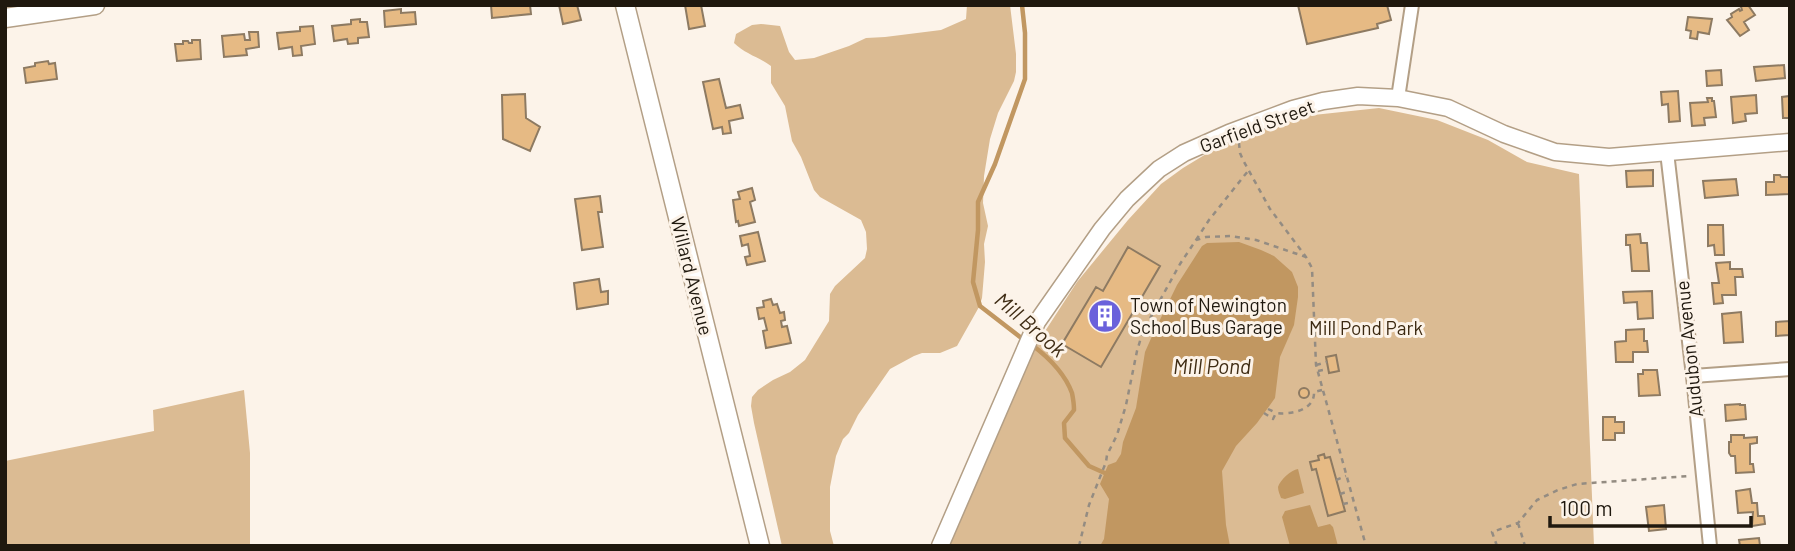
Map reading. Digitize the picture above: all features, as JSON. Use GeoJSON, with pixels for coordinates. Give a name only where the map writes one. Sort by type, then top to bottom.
{"type":"FeatureCollection","features":[{"type":"Feature","properties":{"kind":"main road"},"geometry":{"type":"LineString","coordinates":[[5,18],[95,5]]}},
{"type":"Feature","properties":{"kind":"main road","name":"Willard Avenue"},"geometry":{"type":"LineString","coordinates":[[625,5],[760,546]]}},
{"type":"Feature","properties":{"kind":"street"},"geometry":{"type":"LineString","coordinates":[[1398,98],[1412,5]]}},
{"type":"Feature","properties":{"kind":"street","name":"Garfield Street"},"geometry":{"type":"LineString","coordinates":[[940,546],[1037,321],[1102,229],[1127,199],[1159,169],[1184,153],[1293,109],[1358,96],[1398,98],[1448,108],[1504,134],[1555,152],[1609,157],[1790,142]]}},
{"type":"Feature","properties":{"kind":"street","name":"Audubon Avenue"},"geometry":{"type":"LineString","coordinates":[[1667,152],[1710,546]]}},
{"type":"Feature","properties":{"kind":"street"},"geometry":{"type":"LineString","coordinates":[[1693,376],[1790,369]]}},
{"type":"Feature","properties":{"kind":"path"},"geometry":{"type":"LineString","coordinates":[[1239,142],[1240,153],[1248,171],[1270,209],[1312,268],[1316,365],[1366,546]]}},
{"type":"Feature","properties":{"kind":"path"},"geometry":{"type":"LineString","coordinates":[[1079,546],[1089,505],[1126,405],[1143,331],[1180,264],[1209,220],[1248,171]]}},
{"type":"Feature","properties":{"kind":"path"},"geometry":{"type":"LineString","coordinates":[[1196,240],[1230,236],[1256,240],[1306,257]]}},
{"type":"Feature","properties":{"kind":"path"},"geometry":{"type":"LineString","coordinates":[[1316,365],[1327,362]]}},
{"type":"Feature","properties":{"kind":"path"},"geometry":{"type":"LineString","coordinates":[[1318,371],[1328,369]]}},
{"type":"Feature","properties":{"kind":"path"},"geometry":{"type":"LineString","coordinates":[[1309,393],[1322,390]]}},
{"type":"Feature","properties":{"kind":"path"},"geometry":{"type":"LineString","coordinates":[[1268,409],[1288,415],[1307,407],[1315,398],[1314,391]]}},
{"type":"Feature","properties":{"kind":"path"},"geometry":{"type":"LineString","coordinates":[[1264,413],[1273,419],[1276,413]]}},
{"type":"Feature","properties":{"kind":"path"},"geometry":{"type":"LineString","coordinates":[[1497,546],[1492,532],[1518,523],[1537,500],[1558,490],[1577,484],[1703,475]]}},
{"type":"Feature","properties":{"kind":"path"},"geometry":{"type":"LineString","coordinates":[[1336,480],[1348,476]]}},
{"type":"Feature","properties":{"kind":"path"},"geometry":{"type":"LineString","coordinates":[[1340,494],[1352,490]]}},
{"type":"Feature","properties":{"kind":"path"},"geometry":{"type":"LineString","coordinates":[[1343,504],[1354,501]]}},
{"type":"Feature","properties":{"kind":"path"},"geometry":{"type":"LineString","coordinates":[[1518,523],[1525,546]]}},
{"type":"Feature","properties":{"kind":"green space"},"geometry":{"type":"Polygon","coordinates":[[[967,5],[1010,5],[1016,54],[1014,81],[998,113],[990,139],[984,176],[983,203],[988,226],[979,307],[957,346],[940,353],[922,353],[890,369],[843,439],[836,456],[830,487],[830,531],[834,546],[782,546],[754,423],[752,397],[758,390],[805,360],[829,321],[830,294],[865,258],[866,232],[861,220],[820,197],[814,190],[792,141],[785,106],[771,83],[771,66],[734,43],[736,34],[752,25],[780,26],[789,52],[795,60],[814,58],[866,38],[941,30],[966,19],[967,5]]]}},
{"type":"Feature","properties":{"kind":"green space","name":"Mill Pond Park"},"geometry":{"type":"Polygon","coordinates":[[[1379,108],[1437,120],[1488,140],[1527,162],[1579,174],[1594,546],[948,546],[1038,342],[1077,282],[1161,184],[1211,151],[1295,117],[1379,108]]]}},
{"type":"Feature","properties":{"kind":"green space"},"geometry":{"type":"Polygon","coordinates":[[[244,390],[250,453],[250,546],[5,546],[5,461],[154,431],[153,410],[244,390]]]}},
{"type":"Feature","properties":{"kind":"water","name":"Mill Pond"},"geometry":{"type":"Polygon","coordinates":[[[1239,242],[1274,256],[1292,272],[1298,287],[1298,297],[1294,325],[1280,357],[1275,398],[1236,446],[1222,471],[1230,546],[1100,546],[1104,539],[1109,499],[1100,484],[1108,465],[1116,462],[1121,454],[1136,408],[1145,352],[1153,334],[1177,285],[1202,246],[1207,243],[1239,242]]]}},
{"type":"Feature","properties":{"kind":"water"},"geometry":{"type":"Polygon","coordinates":[[[1298,469],[1304,493],[1281,498],[1279,484],[1289,473],[1298,469]]]}},
{"type":"Feature","properties":{"kind":"water"},"geometry":{"type":"Polygon","coordinates":[[[1310,505],[1318,527],[1330,524],[1333,527],[1338,546],[1290,546],[1282,517],[1285,511],[1310,505]]]}},
{"type":"Feature","properties":{"kind":"building"},"geometry":{"type":"Polygon","coordinates":[[[491,5],[530,5],[531,14],[492,18],[491,5]]]}},
{"type":"Feature","properties":{"kind":"building"},"geometry":{"type":"Polygon","coordinates":[[[559,5],[577,5],[581,20],[563,24],[559,5]]]}},
{"type":"Feature","properties":{"kind":"building"},"geometry":{"type":"Polygon","coordinates":[[[685,5],[701,5],[705,26],[689,29],[685,5]]]}},
{"type":"Feature","properties":{"kind":"building"},"geometry":{"type":"Polygon","coordinates":[[[1298,5],[1387,5],[1391,20],[1377,24],[1378,28],[1307,44],[1298,5]]]}},
{"type":"Feature","properties":{"kind":"building"},"geometry":{"type":"Polygon","coordinates":[[[1744,5],[1748,5],[1755,15],[1744,22],[1749,30],[1740,36],[1727,20],[1732,17],[1731,14],[1742,10],[1744,5]]]}},
{"type":"Feature","properties":{"kind":"building"},"geometry":{"type":"Polygon","coordinates":[[[401,9],[401,13],[415,12],[416,24],[385,27],[384,11],[401,9]]]}},
{"type":"Feature","properties":{"kind":"building"},"geometry":{"type":"Polygon","coordinates":[[[1688,17],[1712,19],[1709,34],[1698,32],[1697,39],[1690,38],[1691,31],[1686,30],[1688,17]]]}},
{"type":"Feature","properties":{"kind":"building"},"geometry":{"type":"Polygon","coordinates":[[[360,19],[360,22],[367,22],[369,37],[358,38],[358,43],[348,44],[347,39],[334,41],[332,26],[351,24],[351,20],[360,19]]]}},
{"type":"Feature","properties":{"kind":"building"},"geometry":{"type":"Polygon","coordinates":[[[313,26],[315,44],[301,46],[302,55],[293,56],[292,47],[279,49],[277,33],[300,31],[300,27],[313,26]]]}},
{"type":"Feature","properties":{"kind":"building"},"geometry":{"type":"Polygon","coordinates":[[[249,32],[258,32],[259,47],[246,49],[247,55],[224,57],[222,36],[244,34],[245,40],[250,40],[249,32]]]}},
{"type":"Feature","properties":{"kind":"building"},"geometry":{"type":"Polygon","coordinates":[[[192,40],[200,40],[201,59],[177,61],[175,44],[183,44],[183,41],[192,43],[192,40]]]}},
{"type":"Feature","properties":{"kind":"building"},"geometry":{"type":"Polygon","coordinates":[[[48,61],[49,64],[55,63],[57,79],[26,83],[24,68],[48,61]]]}},
{"type":"Feature","properties":{"kind":"building"},"geometry":{"type":"Polygon","coordinates":[[[1784,65],[1785,78],[1756,81],[1754,67],[1784,65]]]}},
{"type":"Feature","properties":{"kind":"building"},"geometry":{"type":"Polygon","coordinates":[[[1721,70],[1722,85],[1707,86],[1706,71],[1721,70]]]}},
{"type":"Feature","properties":{"kind":"building"},"geometry":{"type":"Polygon","coordinates":[[[719,79],[726,108],[740,105],[743,118],[729,121],[731,133],[723,134],[722,127],[713,129],[703,82],[719,79]]]}},
{"type":"Feature","properties":{"kind":"building"},"geometry":{"type":"Polygon","coordinates":[[[1678,91],[1680,121],[1669,122],[1668,104],[1662,105],[1661,92],[1678,91]]]}},
{"type":"Feature","properties":{"kind":"building"},"geometry":{"type":"Polygon","coordinates":[[[525,94],[526,118],[540,127],[530,151],[503,139],[502,95],[525,94]]]}},
{"type":"Feature","properties":{"kind":"building"},"geometry":{"type":"Polygon","coordinates":[[[1756,95],[1757,113],[1745,114],[1746,121],[1733,123],[1731,97],[1756,95]]]}},
{"type":"Feature","properties":{"kind":"building"},"geometry":{"type":"Polygon","coordinates":[[[1790,96],[1790,118],[1783,118],[1782,97],[1790,96]]]}},
{"type":"Feature","properties":{"kind":"building"},"geometry":{"type":"Polygon","coordinates":[[[1707,98],[1714,101],[1716,117],[1704,118],[1705,125],[1692,126],[1690,103],[1708,102],[1707,98]]]}},
{"type":"Feature","properties":{"kind":"building"},"geometry":{"type":"Polygon","coordinates":[[[1653,170],[1653,186],[1627,187],[1626,171],[1653,170]]]}},
{"type":"Feature","properties":{"kind":"building"},"geometry":{"type":"Polygon","coordinates":[[[1774,175],[1790,177],[1790,194],[1766,195],[1766,182],[1774,182],[1774,175]]]}},
{"type":"Feature","properties":{"kind":"building"},"geometry":{"type":"Polygon","coordinates":[[[1736,179],[1738,195],[1705,198],[1703,181],[1736,179]]]}},
{"type":"Feature","properties":{"kind":"building"},"geometry":{"type":"Polygon","coordinates":[[[752,188],[755,200],[750,202],[755,222],[739,226],[733,200],[740,199],[738,192],[752,188]]]}},
{"type":"Feature","properties":{"kind":"building"},"geometry":{"type":"Polygon","coordinates":[[[600,196],[602,212],[598,212],[603,247],[582,250],[575,199],[600,196]]]}},
{"type":"Feature","properties":{"kind":"building"},"geometry":{"type":"Polygon","coordinates":[[[1708,225],[1723,225],[1724,255],[1715,255],[1714,245],[1708,246],[1708,225]]]}},
{"type":"Feature","properties":{"kind":"building"},"geometry":{"type":"Polygon","coordinates":[[[758,232],[765,261],[747,265],[745,257],[750,256],[748,244],[742,246],[740,236],[758,232]]]}},
{"type":"Feature","properties":{"kind":"building"},"geometry":{"type":"Polygon","coordinates":[[[1640,234],[1641,243],[1647,243],[1649,271],[1632,271],[1630,245],[1626,245],[1626,235],[1640,234]]]}},
{"type":"Feature","properties":{"kind":"building","name":"Town of Newington School Bus Garage"},"geometry":{"type":"Polygon","coordinates":[[[1128,247],[1160,266],[1101,367],[1062,344],[1096,287],[1103,291],[1128,247]]]}},
{"type":"Feature","properties":{"kind":"building"},"geometry":{"type":"Polygon","coordinates":[[[1730,262],[1730,269],[1742,269],[1743,277],[1735,277],[1736,295],[1722,295],[1723,303],[1714,304],[1712,283],[1719,283],[1716,263],[1730,262]]]}},
{"type":"Feature","properties":{"kind":"building"},"geometry":{"type":"Polygon","coordinates":[[[599,279],[601,292],[608,291],[608,304],[577,309],[574,283],[599,279]]]}},
{"type":"Feature","properties":{"kind":"building"},"geometry":{"type":"Polygon","coordinates":[[[1652,291],[1653,318],[1638,319],[1637,302],[1624,303],[1623,292],[1652,291]]]}},
{"type":"Feature","properties":{"kind":"building"},"geometry":{"type":"Polygon","coordinates":[[[771,299],[773,305],[777,304],[780,313],[784,312],[782,327],[787,326],[791,343],[766,348],[763,331],[767,330],[764,318],[759,319],[757,308],[764,307],[763,301],[771,299]]]}},
{"type":"Feature","properties":{"kind":"building"},"geometry":{"type":"Polygon","coordinates":[[[1741,312],[1743,342],[1724,343],[1722,314],[1741,312]]]}},
{"type":"Feature","properties":{"kind":"building"},"geometry":{"type":"Polygon","coordinates":[[[1790,321],[1790,335],[1776,336],[1776,322],[1790,321]]]}},
{"type":"Feature","properties":{"kind":"building"},"geometry":{"type":"Polygon","coordinates":[[[1644,329],[1648,352],[1633,352],[1633,362],[1616,362],[1615,342],[1626,341],[1626,330],[1644,329]]]}},
{"type":"Feature","properties":{"kind":"building"},"geometry":{"type":"Polygon","coordinates":[[[1336,355],[1339,371],[1329,373],[1326,357],[1336,355]]]}},
{"type":"Feature","properties":{"kind":"building"},"geometry":{"type":"Polygon","coordinates":[[[1643,370],[1657,370],[1660,395],[1639,396],[1638,374],[1643,374],[1643,370]]]}},
{"type":"Feature","properties":{"kind":"building"},"geometry":{"type":"Polygon","coordinates":[[[1304,388],[1308,389],[1308,397],[1304,398],[1300,397],[1299,393],[1300,389],[1304,388]]]}},
{"type":"Feature","properties":{"kind":"building"},"geometry":{"type":"Polygon","coordinates":[[[1725,405],[1745,405],[1746,419],[1726,421],[1725,405]]]}},
{"type":"Feature","properties":{"kind":"building"},"geometry":{"type":"Polygon","coordinates":[[[1603,417],[1615,417],[1615,422],[1624,422],[1624,433],[1615,433],[1615,440],[1603,440],[1603,417]]]}},
{"type":"Feature","properties":{"kind":"building"},"geometry":{"type":"Polygon","coordinates":[[[1731,435],[1757,437],[1757,443],[1750,444],[1750,464],[1753,464],[1754,472],[1736,473],[1735,456],[1729,453],[1731,435]]]}},
{"type":"Feature","properties":{"kind":"building"},"geometry":{"type":"Polygon","coordinates":[[[1324,454],[1325,458],[1330,457],[1345,511],[1328,516],[1316,469],[1312,470],[1310,462],[1319,460],[1318,456],[1324,454]]]}},
{"type":"Feature","properties":{"kind":"building"},"geometry":{"type":"Polygon","coordinates":[[[1750,489],[1752,503],[1757,503],[1758,516],[1764,516],[1765,524],[1752,526],[1753,512],[1738,513],[1736,491],[1750,489]]]}},
{"type":"Feature","properties":{"kind":"building"},"geometry":{"type":"Polygon","coordinates":[[[1664,505],[1666,529],[1649,531],[1646,507],[1664,505]]]}},
{"type":"Feature","properties":{"kind":"building"},"geometry":{"type":"Polygon","coordinates":[[[1759,538],[1760,546],[1740,546],[1739,540],[1759,538]]]}},
{"type":"Feature","properties":{"kind":"waterway","name":"Mill Brook"},"geometry":{"type":"LineString","coordinates":[[1022,5],[1025,79],[995,164],[978,202],[973,282],[980,306],[1024,340]]}},
{"type":"Feature","properties":{"kind":"waterway","name":"Mill Brook"},"geometry":{"type":"LineString","coordinates":[[1032,345],[1055,366],[1072,393],[1074,410],[1064,423],[1065,438],[1089,466],[1107,474]]}},
{"type":"Feature","properties":{"kind":"place","name":"Town of Newington School Bus Garage"},"geometry":{"type":"Point","coordinates":[1105,316]}}]}
